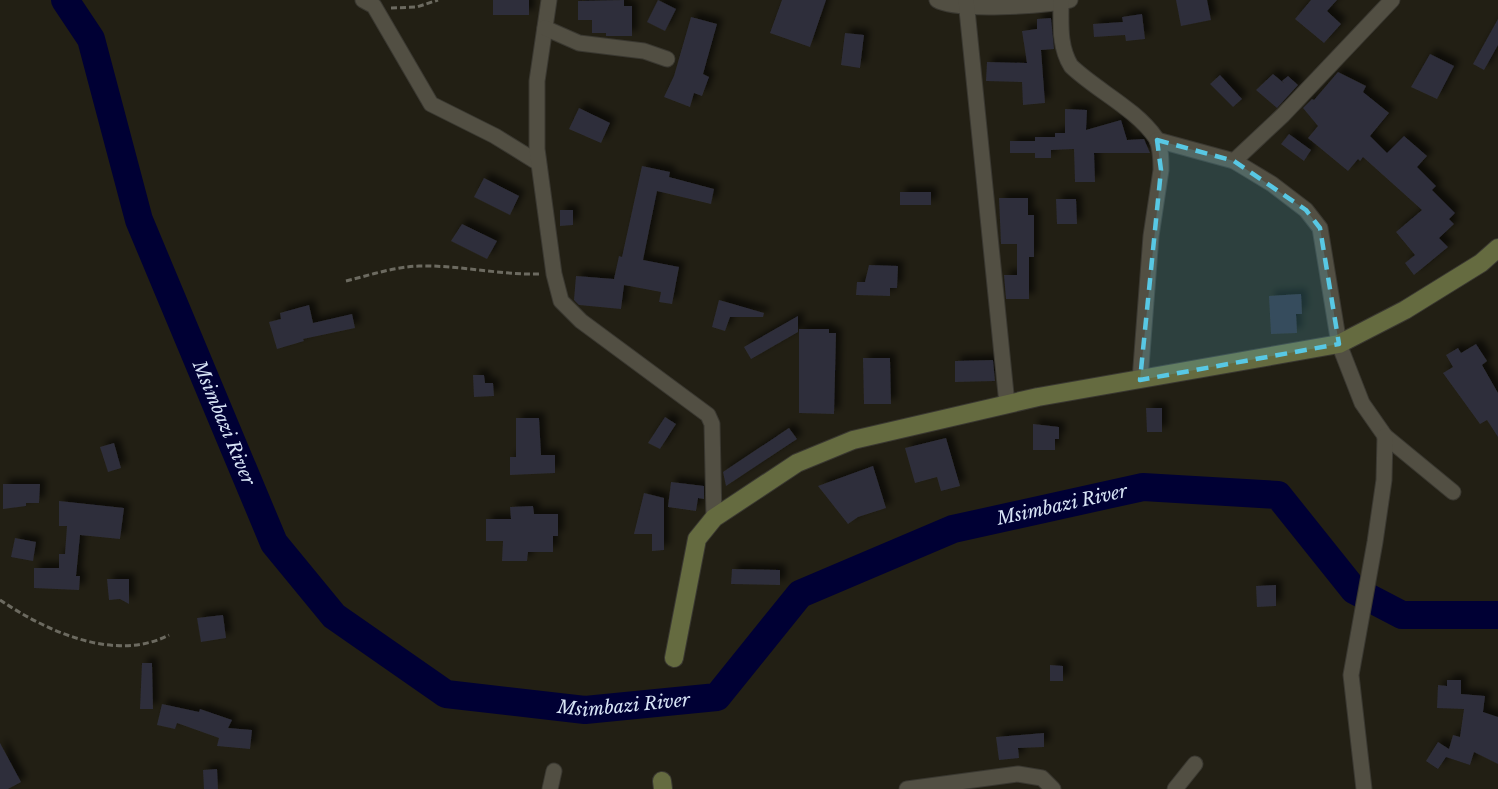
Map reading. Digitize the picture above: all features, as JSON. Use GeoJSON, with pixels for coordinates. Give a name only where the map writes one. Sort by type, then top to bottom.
{"type":"FeatureCollection","features":[{"type":"Feature","properties":{"kind":"street"},"geometry":{"type":"LineString","coordinates":[[549,0],[537,81],[537,162],[554,274],[565,308],[708,415],[712,424],[714,518]]}},
{"type":"Feature","properties":{"kind":"street"},"geometry":{"type":"LineString","coordinates":[[937,0],[947,5],[1065,1],[1061,39],[1064,55],[1071,66],[1141,122],[1157,140],[1234,161],[1272,184],[1306,210],[1320,228],[1339,344],[1362,403],[1385,436],[1453,492]]}},
{"type":"Feature","properties":{"kind":"street"},"geometry":{"type":"LineString","coordinates":[[1234,161],[1283,116],[1392,0]]}},
{"type":"Feature","properties":{"kind":"street"},"geometry":{"type":"LineString","coordinates":[[369,3],[431,104],[495,136],[537,162]]}},
{"type":"Feature","properties":{"kind":"street"},"geometry":{"type":"LineString","coordinates":[[966,3],[1007,405]]}},
{"type":"Feature","properties":{"kind":"street"},"geometry":{"type":"LineString","coordinates":[[545,28],[579,43],[644,51],[667,59]]}},
{"type":"Feature","properties":{"kind":"street"},"geometry":{"type":"LineString","coordinates":[[1140,380],[1151,236],[1161,170],[1157,140]]}},
{"type":"Feature","properties":{"kind":"street"},"geometry":{"type":"LineString","coordinates":[[674,658],[697,539],[714,518],[797,464],[853,440],[1007,405],[1339,344],[1405,310],[1481,263],[1498,248]]}},
{"type":"Feature","properties":{"kind":"street"},"geometry":{"type":"LineString","coordinates":[[1364,789],[1351,675],[1377,532],[1385,436]]}},
{"type":"Feature","properties":{"kind":"street"},"geometry":{"type":"LineString","coordinates":[[1175,789],[1195,764]]}},
{"type":"Feature","properties":{"kind":"street"},"geometry":{"type":"LineString","coordinates":[[550,789],[554,771]]}},
{"type":"Feature","properties":{"kind":"street"},"geometry":{"type":"LineString","coordinates":[[907,789],[1018,774],[1042,778],[1053,789]]}},
{"type":"Feature","properties":{"kind":"path"},"geometry":{"type":"LineString","coordinates":[[369,3],[417,7],[438,0]]}},
{"type":"Feature","properties":{"kind":"path"},"geometry":{"type":"LineString","coordinates":[[346,281],[400,268],[421,266],[514,275],[554,274]]}},
{"type":"Feature","properties":{"kind":"path"},"geometry":{"type":"LineString","coordinates":[[0,600],[57,632],[86,641],[154,643],[169,635]]}},
{"type":"Feature","properties":{"kind":"highlighted area"},"geometry":{"type":"Polygon","coordinates":[[[1157,140],[1234,161],[1306,210],[1320,228],[1339,344],[1140,380],[1161,170],[1157,140]]]}},
{"type":"Feature","properties":{"kind":"building"},"geometry":{"type":"Polygon","coordinates":[[[493,0],[529,0],[529,15],[493,15],[493,0]]]}},
{"type":"Feature","properties":{"kind":"building"},"geometry":{"type":"Polygon","coordinates":[[[624,0],[624,6],[632,6],[632,36],[606,36],[606,33],[592,33],[592,20],[578,20],[578,1],[624,0]]]}},
{"type":"Feature","properties":{"kind":"building"},"geometry":{"type":"Polygon","coordinates":[[[658,0],[676,9],[665,31],[647,22],[658,0]]]}},
{"type":"Feature","properties":{"kind":"building"},"geometry":{"type":"Polygon","coordinates":[[[782,0],[826,0],[810,47],[770,33],[782,0]]]}},
{"type":"Feature","properties":{"kind":"building"},"geometry":{"type":"Polygon","coordinates":[[[1176,0],[1207,0],[1211,20],[1181,26],[1176,0]]]}},
{"type":"Feature","properties":{"kind":"building"},"geometry":{"type":"Polygon","coordinates":[[[1311,0],[1337,0],[1327,11],[1341,24],[1324,43],[1295,19],[1311,0]]]}},
{"type":"Feature","properties":{"kind":"building"},"geometry":{"type":"Polygon","coordinates":[[[1142,14],[1145,39],[1126,41],[1125,35],[1094,37],[1093,24],[1123,22],[1122,17],[1142,14]]]}},
{"type":"Feature","properties":{"kind":"building"},"geometry":{"type":"Polygon","coordinates":[[[691,17],[717,24],[703,74],[709,77],[702,96],[694,93],[690,107],[664,97],[674,76],[691,17]]]}},
{"type":"Feature","properties":{"kind":"building"},"geometry":{"type":"Polygon","coordinates":[[[1051,18],[1054,49],[1041,50],[1045,103],[1023,105],[1022,82],[986,81],[987,62],[1027,63],[1022,31],[1037,29],[1037,19],[1051,18]]]}},
{"type":"Feature","properties":{"kind":"building"},"geometry":{"type":"Polygon","coordinates":[[[1498,19],[1498,45],[1484,70],[1473,64],[1498,19]]]}},
{"type":"Feature","properties":{"kind":"building"},"geometry":{"type":"Polygon","coordinates":[[[845,33],[864,35],[860,68],[841,65],[845,33]]]}},
{"type":"Feature","properties":{"kind":"building"},"geometry":{"type":"Polygon","coordinates":[[[1430,54],[1454,66],[1437,99],[1411,87],[1430,54]]]}},
{"type":"Feature","properties":{"kind":"building"},"geometry":{"type":"Polygon","coordinates":[[[1338,72],[1366,86],[1363,92],[1389,113],[1370,136],[1387,153],[1404,136],[1427,156],[1417,167],[1436,186],[1432,190],[1455,213],[1449,219],[1454,224],[1439,238],[1448,247],[1414,275],[1405,263],[1415,255],[1396,232],[1422,210],[1363,157],[1360,161],[1358,159],[1348,171],[1308,138],[1318,126],[1303,108],[1312,99],[1314,100],[1338,72]]]}},
{"type":"Feature","properties":{"kind":"building"},"geometry":{"type":"Polygon","coordinates":[[[1273,74],[1285,84],[1282,81],[1288,76],[1298,85],[1277,108],[1256,90],[1273,74]]]}},
{"type":"Feature","properties":{"kind":"building"},"geometry":{"type":"Polygon","coordinates":[[[1220,75],[1242,99],[1233,107],[1210,84],[1220,75]]]}},
{"type":"Feature","properties":{"kind":"building"},"geometry":{"type":"Polygon","coordinates":[[[579,108],[610,123],[601,143],[569,129],[579,108]]]}},
{"type":"Feature","properties":{"kind":"building"},"geometry":{"type":"Polygon","coordinates":[[[1065,109],[1087,110],[1086,130],[1121,120],[1127,140],[1144,139],[1150,153],[1094,153],[1095,182],[1075,182],[1074,149],[1051,150],[1051,158],[1035,158],[1035,153],[1010,153],[1010,141],[1035,141],[1035,137],[1055,137],[1055,133],[1065,133],[1065,109]]]}},
{"type":"Feature","properties":{"kind":"building"},"geometry":{"type":"Polygon","coordinates":[[[1289,134],[1311,150],[1304,161],[1281,144],[1289,134]]]}},
{"type":"Feature","properties":{"kind":"building"},"geometry":{"type":"Polygon","coordinates":[[[642,166],[670,172],[669,177],[714,189],[711,204],[657,191],[643,260],[679,267],[672,304],[659,302],[661,292],[624,285],[621,309],[579,305],[574,300],[576,276],[614,279],[619,256],[622,257],[642,166]]]}},
{"type":"Feature","properties":{"kind":"building"},"geometry":{"type":"Polygon","coordinates":[[[484,178],[519,196],[510,215],[474,197],[484,178]]]}},
{"type":"Feature","properties":{"kind":"building"},"geometry":{"type":"Polygon","coordinates":[[[900,192],[931,192],[931,205],[900,205],[900,192]]]}},
{"type":"Feature","properties":{"kind":"building"},"geometry":{"type":"Polygon","coordinates":[[[999,198],[1028,198],[1028,215],[1034,215],[1034,257],[1029,257],[1029,299],[1006,299],[1004,275],[1017,275],[1017,244],[1001,244],[999,198]]]}},
{"type":"Feature","properties":{"kind":"building"},"geometry":{"type":"Polygon","coordinates":[[[1056,199],[1076,199],[1077,224],[1057,224],[1056,199]]]}},
{"type":"Feature","properties":{"kind":"building"},"geometry":{"type":"Polygon","coordinates":[[[560,210],[573,210],[573,225],[560,226],[560,210]]]}},
{"type":"Feature","properties":{"kind":"building"},"geometry":{"type":"Polygon","coordinates":[[[462,224],[497,241],[487,259],[451,241],[462,224]]]}},
{"type":"Feature","properties":{"kind":"building"},"geometry":{"type":"Polygon","coordinates":[[[869,265],[898,266],[897,288],[890,288],[890,296],[856,295],[857,282],[865,282],[869,265]]]}},
{"type":"Feature","properties":{"kind":"building"},"geometry":{"type":"Polygon","coordinates":[[[1301,294],[1302,314],[1296,314],[1297,333],[1271,334],[1269,296],[1301,294]]]}},
{"type":"Feature","properties":{"kind":"building"},"geometry":{"type":"Polygon","coordinates":[[[719,300],[764,313],[763,317],[730,317],[725,331],[712,327],[719,300]]]}},
{"type":"Feature","properties":{"kind":"building"},"geometry":{"type":"Polygon","coordinates":[[[309,305],[313,323],[352,314],[355,328],[303,339],[304,341],[277,349],[269,322],[281,319],[280,313],[309,305]]]}},
{"type":"Feature","properties":{"kind":"building"},"geometry":{"type":"Polygon","coordinates":[[[798,316],[798,332],[751,359],[744,347],[798,316]]]}},
{"type":"Feature","properties":{"kind":"building"},"geometry":{"type":"Polygon","coordinates":[[[799,329],[829,329],[829,333],[836,333],[834,414],[799,413],[799,329]]]}},
{"type":"Feature","properties":{"kind":"building"},"geometry":{"type":"Polygon","coordinates":[[[1476,344],[1487,361],[1482,365],[1498,393],[1498,437],[1487,420],[1480,424],[1443,373],[1453,367],[1446,355],[1458,348],[1461,353],[1476,344]]]}},
{"type":"Feature","properties":{"kind":"building"},"geometry":{"type":"Polygon","coordinates":[[[863,358],[890,358],[891,404],[864,404],[863,358]]]}},
{"type":"Feature","properties":{"kind":"building"},"geometry":{"type":"Polygon","coordinates":[[[993,360],[995,381],[955,382],[955,361],[993,360]]]}},
{"type":"Feature","properties":{"kind":"building"},"geometry":{"type":"Polygon","coordinates":[[[473,375],[484,375],[485,383],[493,383],[494,396],[474,397],[473,375]]]}},
{"type":"Feature","properties":{"kind":"building"},"geometry":{"type":"Polygon","coordinates":[[[1146,408],[1162,408],[1162,432],[1147,432],[1146,408]]]}},
{"type":"Feature","properties":{"kind":"building"},"geometry":{"type":"Polygon","coordinates":[[[665,417],[676,424],[660,449],[648,443],[665,417]]]}},
{"type":"Feature","properties":{"kind":"building"},"geometry":{"type":"Polygon","coordinates":[[[516,418],[539,418],[541,455],[555,455],[555,473],[510,475],[510,457],[516,457],[516,418]]]}},
{"type":"Feature","properties":{"kind":"building"},"geometry":{"type":"Polygon","coordinates":[[[1033,424],[1059,427],[1059,439],[1055,439],[1055,450],[1033,450],[1033,424]]]}},
{"type":"Feature","properties":{"kind":"building"},"geometry":{"type":"Polygon","coordinates":[[[789,428],[797,439],[726,486],[723,472],[789,428]]]}},
{"type":"Feature","properties":{"kind":"building"},"geometry":{"type":"Polygon","coordinates":[[[946,438],[960,486],[941,491],[937,477],[915,483],[905,448],[946,438]]]}},
{"type":"Feature","properties":{"kind":"building"},"geometry":{"type":"Polygon","coordinates":[[[114,443],[121,468],[108,472],[100,447],[114,443]]]}},
{"type":"Feature","properties":{"kind":"building"},"geometry":{"type":"Polygon","coordinates":[[[873,466],[886,508],[858,517],[848,524],[818,486],[873,466]]]}},
{"type":"Feature","properties":{"kind":"building"},"geometry":{"type":"Polygon","coordinates":[[[671,482],[704,486],[704,499],[698,498],[696,511],[668,507],[671,482]]]}},
{"type":"Feature","properties":{"kind":"building"},"geometry":{"type":"Polygon","coordinates":[[[3,484],[40,484],[39,503],[26,503],[26,506],[3,509],[3,484]]]}},
{"type":"Feature","properties":{"kind":"building"},"geometry":{"type":"Polygon","coordinates":[[[644,493],[664,498],[664,550],[652,551],[652,534],[634,534],[644,493]]]}},
{"type":"Feature","properties":{"kind":"building"},"geometry":{"type":"Polygon","coordinates":[[[59,501],[124,508],[120,539],[80,535],[76,576],[80,576],[79,590],[34,588],[34,568],[59,568],[59,554],[65,554],[67,526],[59,526],[59,501]]]}},
{"type":"Feature","properties":{"kind":"building"},"geometry":{"type":"Polygon","coordinates":[[[533,506],[534,514],[558,514],[558,536],[553,536],[553,552],[528,552],[527,561],[502,561],[503,541],[486,541],[486,519],[511,519],[510,507],[533,506]]]}},
{"type":"Feature","properties":{"kind":"building"},"geometry":{"type":"Polygon","coordinates":[[[15,538],[36,542],[33,561],[11,557],[15,538]]]}},
{"type":"Feature","properties":{"kind":"building"},"geometry":{"type":"Polygon","coordinates":[[[732,569],[780,570],[780,585],[731,584],[732,569]]]}},
{"type":"Feature","properties":{"kind":"building"},"geometry":{"type":"Polygon","coordinates":[[[107,579],[129,579],[129,604],[120,599],[109,600],[107,579]]]}},
{"type":"Feature","properties":{"kind":"building"},"geometry":{"type":"Polygon","coordinates":[[[1276,585],[1276,606],[1257,607],[1256,586],[1276,585]]]}},
{"type":"Feature","properties":{"kind":"building"},"geometry":{"type":"Polygon","coordinates":[[[223,615],[226,638],[201,642],[197,618],[223,615]]]}},
{"type":"Feature","properties":{"kind":"building"},"geometry":{"type":"Polygon","coordinates":[[[142,663],[152,663],[153,709],[140,709],[142,663]]]}},
{"type":"Feature","properties":{"kind":"building"},"geometry":{"type":"Polygon","coordinates":[[[1050,665],[1063,666],[1063,681],[1050,681],[1050,665]]]}},
{"type":"Feature","properties":{"kind":"building"},"geometry":{"type":"Polygon","coordinates":[[[1447,680],[1461,680],[1461,694],[1485,696],[1483,712],[1498,717],[1498,764],[1474,752],[1470,765],[1446,757],[1438,769],[1426,761],[1438,742],[1449,749],[1453,735],[1460,737],[1464,709],[1437,708],[1438,685],[1447,686],[1447,680]]]}},
{"type":"Feature","properties":{"kind":"building"},"geometry":{"type":"Polygon","coordinates":[[[162,704],[199,712],[200,709],[232,720],[228,728],[252,730],[250,749],[217,746],[219,738],[177,723],[175,729],[157,725],[162,704]]]}},
{"type":"Feature","properties":{"kind":"building"},"geometry":{"type":"Polygon","coordinates":[[[1044,733],[1044,747],[1018,748],[1019,758],[999,760],[996,737],[1044,733]]]}},
{"type":"Feature","properties":{"kind":"building"},"geometry":{"type":"Polygon","coordinates":[[[0,743],[21,782],[8,789],[0,789],[0,743]]]}},
{"type":"Feature","properties":{"kind":"building"},"geometry":{"type":"Polygon","coordinates":[[[217,769],[218,789],[204,789],[203,770],[217,769]]]}},
{"type":"Feature","properties":{"kind":"waterway","name":"Msimbazi River"},"geometry":{"type":"LineString","coordinates":[[65,0],[91,39],[139,220],[274,543],[334,616],[446,694],[585,710],[717,697],[800,594],[953,529],[1143,487],[1278,495],[1354,590],[1402,615],[1498,615]]}}]}
